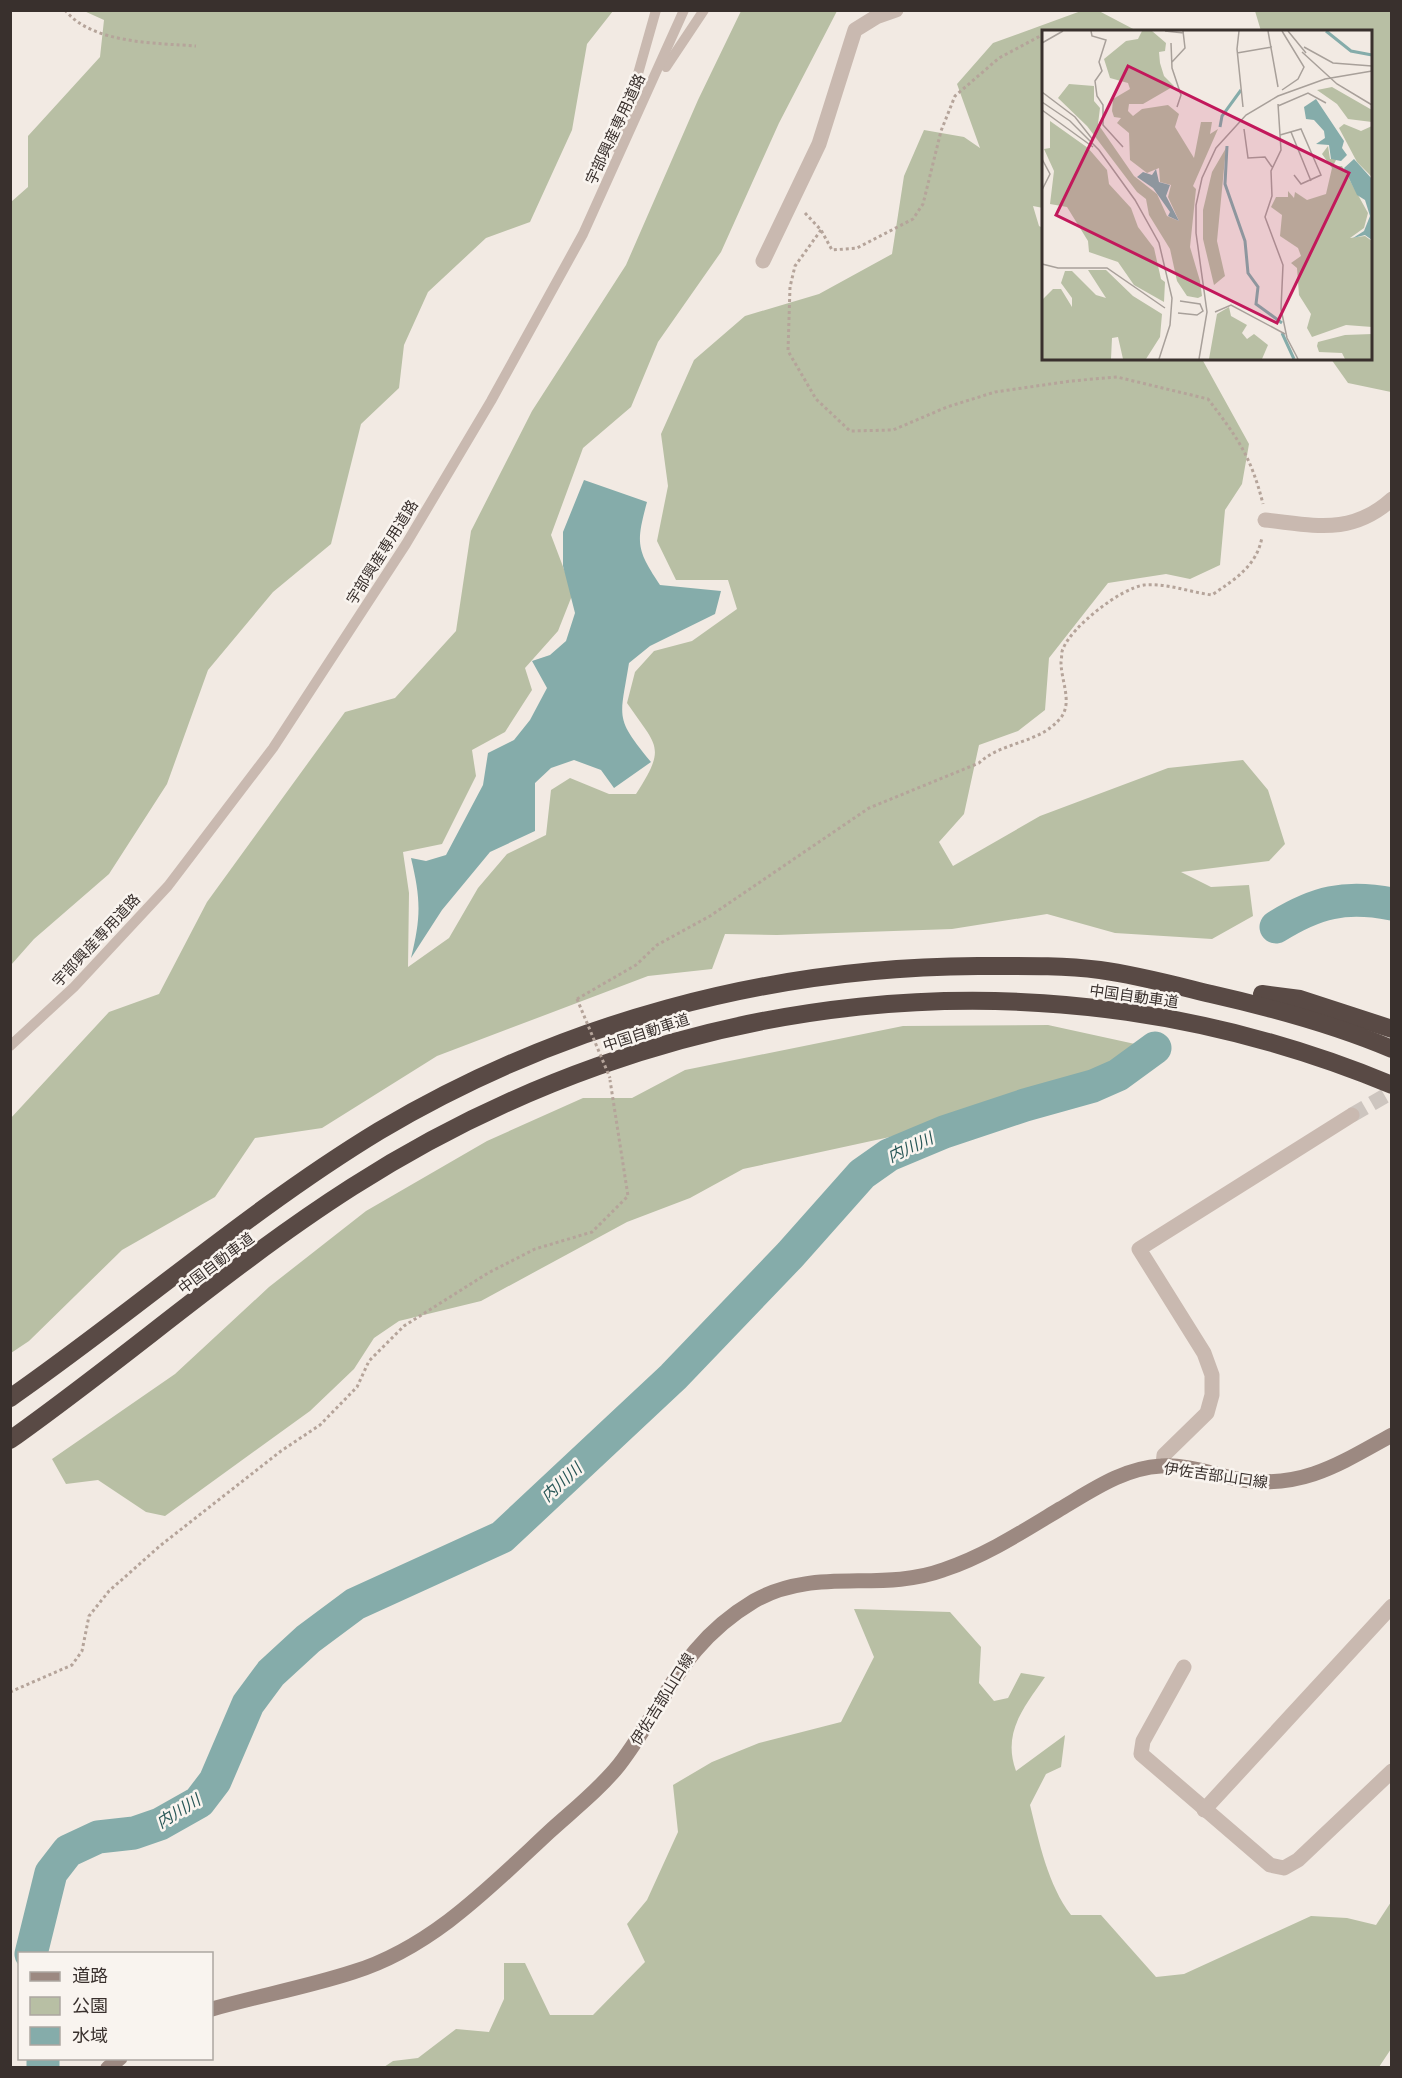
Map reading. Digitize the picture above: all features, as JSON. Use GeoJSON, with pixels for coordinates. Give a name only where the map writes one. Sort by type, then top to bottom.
{"type":"FeatureCollection","features":[{"type":"Feature","properties":{"kind":"highway","name":"中国自動車道"},"geometry":{"type":"LineString","coordinates":[[10,1398],[286,1191],[336,1159],[458,1088],[593,1030],[650,1012],[751,988],[817,976],[883,969],[1037,965],[1130,975],[1283,1009],[1392,1049]]}},
{"type":"Feature","properties":{"kind":"highway"},"geometry":{"type":"LineString","coordinates":[[1130,975],[1300,999],[1392,1029]]}},
{"type":"Feature","properties":{"kind":"highway","name":"中国自動車道"},"geometry":{"type":"LineString","coordinates":[[10,1440],[80,1390],[306,1218],[399,1159],[498,1107],[549,1084],[653,1047],[710,1032],[766,1019],[873,1005],[930,1001],[1041,1002],[1145,1014],[1204,1026],[1315,1056],[1392,1084]]}},
{"type":"Feature","properties":{"kind":"main road","name":"伊佐吉部山口線"},"geometry":{"type":"LineString","coordinates":[[213,2009],[354,1972],[389,1957],[436,1930],[492,1885],[615,1769],[692,1651],[712,1631],[756,1600],[779,1589],[805,1582],[914,1579],[943,1571],[1012,1538],[1102,1484],[1128,1472],[1163,1465],[1277,1483],[1300,1479],[1326,1470],[1392,1435]]}},
{"type":"Feature","properties":{"kind":"street"},"geometry":{"type":"LineString","coordinates":[[763,261],[819,144],[855,30],[876,17],[896,10]]}},
{"type":"Feature","properties":{"kind":"street"},"geometry":{"type":"LineString","coordinates":[[1265,520],[1332,527],[1351,524],[1379,511],[1392,499]]}},
{"type":"Feature","properties":{"kind":"street"},"geometry":{"type":"LineString","coordinates":[[1163,1465],[1164,1455],[1207,1413],[1212,1395],[1212,1375],[1204,1353],[1139,1249],[1352,1116]]}},
{"type":"Feature","properties":{"kind":"street"},"geometry":{"type":"LineString","coordinates":[[1204,1810],[1339,1660],[1392,1606]]}},
{"type":"Feature","properties":{"kind":"street"},"geometry":{"type":"LineString","coordinates":[[1184,1667],[1143,1740],[1141,1754],[1270,1864],[1284,1868],[1298,1860],[1392,1771]]}},
{"type":"Feature","properties":{"kind":"lane"},"geometry":{"type":"LineString","coordinates":[[609,178],[656,10]]}},
{"type":"Feature","properties":{"kind":"lane","name":"宇部興産専用道路"},"geometry":{"type":"LineString","coordinates":[[10,1046],[74,987],[168,886],[273,748],[406,543],[485,411],[583,234],[651,89],[684,10]]}},
{"type":"Feature","properties":{"kind":"lane"},"geometry":{"type":"LineString","coordinates":[[651,89],[704,10]]}},
{"type":"Feature","properties":{"kind":"path"},"geometry":{"type":"LineString","coordinates":[[65,10],[98,33],[128,40],[196,46]]}},
{"type":"Feature","properties":{"kind":"path"},"geometry":{"type":"LineString","coordinates":[[793,201],[821,230],[832,249],[857,248],[913,219],[923,204],[941,131],[955,96],[999,58],[1042,35]]}},
{"type":"Feature","properties":{"kind":"path"},"geometry":{"type":"LineString","coordinates":[[10,1692],[72,1665],[82,1651],[89,1616],[109,1591],[161,1545],[280,1451],[320,1425],[357,1387],[369,1361],[404,1326],[488,1274],[535,1250],[592,1232],[609,1218],[628,1196],[610,1078],[577,999],[636,965],[657,945],[710,916],[869,808],[979,763],[987,755],[1045,732],[1062,716],[1066,703],[1061,664],[1063,648],[1096,608],[1142,585],[1166,585],[1212,595],[1247,569],[1260,550],[1265,520],[1257,479],[1243,445],[1208,399],[1179,390],[1117,377],[1071,381],[994,392],[947,407],[893,430],[850,431],[816,399],[788,351],[790,287],[795,266],[821,230]]}},
{"type":"Feature","properties":{"kind":"green space"},"geometry":{"type":"Polygon","coordinates":[[[84,11],[613,11],[587,44],[572,130],[530,222],[486,238],[428,292],[404,345],[399,388],[361,424],[331,544],[273,592],[208,670],[167,784],[109,874],[34,939],[11,965],[11,202],[28,187],[28,136],[100,57],[104,20],[84,11]]]}},
{"type":"Feature","properties":{"kind":"green space"},"geometry":{"type":"Polygon","coordinates":[[[741,11],[837,11],[779,123],[721,252],[658,342],[631,407],[583,448],[551,535],[573,593],[558,631],[525,668],[532,690],[505,732],[472,750],[476,776],[442,844],[403,852],[409,893],[408,967],[449,938],[478,888],[507,854],[546,835],[551,790],[570,778],[609,794],[636,794],[655,756],[651,738],[627,703],[635,672],[654,651],[692,641],[737,609],[728,580],[676,580],[657,541],[668,486],[661,434],[694,360],[745,316],[819,294],[892,254],[904,176],[924,130],[964,137],[980,148],[957,84],[993,43],[1081,11],[1099,11],[1135,30],[1042,30],[1042,208],[1033,206],[1039,226],[1042,228],[1042,360],[1203,360],[1249,444],[1242,484],[1225,510],[1220,565],[1190,579],[1166,574],[1108,583],[1049,658],[1045,710],[1018,731],[979,745],[964,814],[939,842],[953,866],[1040,816],[1168,768],[1243,760],[1268,790],[1285,844],[1269,861],[1181,872],[1211,887],[1249,885],[1253,916],[1212,939],[1115,933],[1047,914],[952,929],[777,935],[725,934],[712,969],[648,976],[437,1056],[322,1128],[255,1138],[215,1197],[122,1250],[29,1341],[11,1353],[10,1119],[109,1012],[159,994],[207,902],[345,712],[395,698],[456,631],[471,531],[532,411],[626,265],[698,100],[741,11]]]}},
{"type":"Feature","properties":{"kind":"green space"},"geometry":{"type":"Polygon","coordinates":[[[1255,11],[1391,11],[1391,392],[1348,383],[1332,360],[1372,360],[1372,30],[1261,30],[1255,11]]]}},
{"type":"Feature","properties":{"kind":"green space"},"geometry":{"type":"Polygon","coordinates":[[[1048,1025],[1135,1044],[1119,1065],[1065,1084],[899,1135],[743,1169],[690,1198],[627,1222],[481,1301],[399,1321],[374,1338],[354,1369],[310,1411],[165,1516],[146,1512],[98,1480],[66,1484],[52,1459],[175,1374],[269,1287],[366,1211],[487,1141],[583,1098],[632,1098],[685,1070],[903,1026],[1048,1025]]]}},
{"type":"Feature","properties":{"kind":"green space"},"geometry":{"type":"Polygon","coordinates":[[[854,1609],[950,1612],[981,1647],[979,1683],[994,1701],[1008,1698],[1021,1673],[1045,1677],[1017,1721],[1013,1732],[1012,1757],[1016,1771],[1065,1735],[1061,1767],[1046,1774],[1030,1805],[1050,1877],[1071,1915],[1101,1915],[1156,1977],[1184,1974],[1311,1916],[1347,1918],[1376,1925],[1391,1902],[1391,2049],[1379,2067],[384,2067],[393,2061],[418,2058],[456,2029],[489,2032],[504,1999],[504,1963],[525,1963],[550,2015],[593,2015],[645,1962],[627,1924],[647,1900],[678,1832],[673,1785],[712,1762],[759,1743],[841,1722],[874,1657],[854,1609]]]}},
{"type":"Feature","properties":{"kind":"water"},"geometry":{"type":"Polygon","coordinates":[[[584,480],[647,502],[641,527],[640,545],[652,573],[660,585],[721,591],[715,614],[650,646],[629,663],[622,707],[625,726],[651,762],[614,788],[601,770],[574,760],[551,768],[535,783],[535,831],[490,852],[442,910],[411,958],[417,931],[418,908],[417,886],[411,858],[426,861],[446,855],[483,785],[488,753],[514,740],[530,720],[547,688],[532,661],[550,655],[566,641],[575,613],[563,566],[563,532],[584,480]]]}},
{"type":"Feature","properties":{"kind":"waterway","name":"内川川"},"geometry":{"type":"LineString","coordinates":[[1276,927],[1304,912],[1331,903],[1360,900],[1392,904]]}},
{"type":"Feature","properties":{"kind":"waterway","name":"内川川"},"geometry":{"type":"LineString","coordinates":[[31,1952],[51,1873],[68,1851],[98,1837],[134,1833],[160,1824],[199,1802],[215,1781],[248,1704],[271,1673],[308,1639],[355,1604],[502,1537],[673,1377],[790,1255],[862,1174],[889,1155],[944,1132],[1025,1105],[1093,1086],[1118,1075],[1155,1048]]}},
{"type":"Feature","properties":{"kind":"waterway","name":"内川川"},"geometry":{"type":"LineString","coordinates":[[43,2060],[43,2068]]}},
{"type":"Feature","properties":{"kind":"tunnel"},"geometry":{"type":"LineString","coordinates":[[1352,1115],[1392,1092]]}}]}
